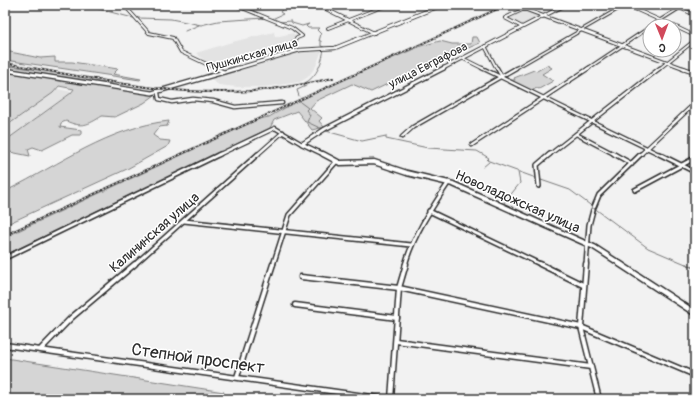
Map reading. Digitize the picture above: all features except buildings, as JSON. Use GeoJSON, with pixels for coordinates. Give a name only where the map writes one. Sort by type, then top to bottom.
{"type":"FeatureCollection","features":[{"type":"Feature","properties":{"kind":"street"},"geometry":{"type":"LineString","coordinates":[[124,5],[148,32],[160,37],[173,38],[181,52],[224,72]]}},
{"type":"Feature","properties":{"kind":"street"},"geometry":{"type":"LineString","coordinates":[[235,5],[292,28],[302,36],[297,38],[289,48],[294,51]]}},
{"type":"Feature","properties":{"kind":"street"},"geometry":{"type":"LineString","coordinates":[[318,5],[374,33]]}},
{"type":"Feature","properties":{"kind":"street"},"geometry":{"type":"LineString","coordinates":[[324,8],[333,5]]}},
{"type":"Feature","properties":{"kind":"street"},"geometry":{"type":"LineString","coordinates":[[328,28],[386,5]]}},
{"type":"Feature","properties":{"kind":"street","name":"Пушкинская улица"},"geometry":{"type":"LineString","coordinates":[[158,93],[294,51],[327,49],[339,46],[441,5]]}},
{"type":"Feature","properties":{"kind":"street","name":"улица Евграфова"},"geometry":{"type":"LineString","coordinates":[[302,144],[324,130],[564,5]]}},
{"type":"Feature","properties":{"kind":"street"},"geometry":{"type":"LineString","coordinates":[[402,137],[413,127],[626,5],[655,18]]}},
{"type":"Feature","properties":{"kind":"street"},"geometry":{"type":"LineString","coordinates":[[674,5],[678,9],[695,15]]}},
{"type":"Feature","properties":{"kind":"street"},"geometry":{"type":"LineString","coordinates":[[689,5],[695,6]]}},
{"type":"Feature","properties":{"kind":"street"},"geometry":{"type":"LineString","coordinates":[[663,18],[678,9]]}},
{"type":"Feature","properties":{"kind":"street"},"geometry":{"type":"LineString","coordinates":[[522,27],[505,18],[522,10],[543,16],[695,72]]}},
{"type":"Feature","properties":{"kind":"street"},"geometry":{"type":"LineString","coordinates":[[682,30],[695,36]]}},
{"type":"Feature","properties":{"kind":"street"},"geometry":{"type":"LineString","coordinates":[[472,145],[642,31]]}},
{"type":"Feature","properties":{"kind":"street"},"geometry":{"type":"LineString","coordinates":[[539,186],[537,165],[695,40]]}},
{"type":"Feature","properties":{"kind":"street"},"geometry":{"type":"LineString","coordinates":[[485,46],[502,77]]}},
{"type":"Feature","properties":{"kind":"street"},"geometry":{"type":"LineString","coordinates":[[462,58],[683,164],[695,172]]}},
{"type":"Feature","properties":{"kind":"street"},"geometry":{"type":"LineString","coordinates":[[5,70],[158,93],[157,96],[161,100],[172,102],[193,99],[213,101],[236,107],[282,103]]}},
{"type":"Feature","properties":{"kind":"street"},"geometry":{"type":"LineString","coordinates":[[599,399],[581,327],[583,285],[589,225],[594,209],[598,197],[695,103]]}},
{"type":"Feature","properties":{"kind":"street","name":"Новоладожская улица"},"geometry":{"type":"LineString","coordinates":[[5,258],[276,128],[336,162],[343,164],[374,162],[407,173],[448,182],[588,244],[607,254],[695,313]]}},
{"type":"Feature","properties":{"kind":"street","name":"Калининская улица"},"geometry":{"type":"LineString","coordinates":[[41,349],[71,318],[184,221],[283,132]]}},
{"type":"Feature","properties":{"kind":"street"},"geometry":{"type":"LineString","coordinates":[[576,134],[632,164]]}},
{"type":"Feature","properties":{"kind":"street"},"geometry":{"type":"LineString","coordinates":[[636,190],[695,158]]}},
{"type":"Feature","properties":{"kind":"street"},"geometry":{"type":"LineString","coordinates":[[237,376],[289,214],[336,162]]}},
{"type":"Feature","properties":{"kind":"street"},"geometry":{"type":"LineString","coordinates":[[391,399],[399,288],[411,245],[429,211],[448,182]]}},
{"type":"Feature","properties":{"kind":"street"},"geometry":{"type":"LineString","coordinates":[[429,211],[583,285]]}},
{"type":"Feature","properties":{"kind":"street"},"geometry":{"type":"LineString","coordinates":[[184,221],[411,245]]}},
{"type":"Feature","properties":{"kind":"street"},"geometry":{"type":"LineString","coordinates":[[300,277],[399,288],[581,327],[695,376]]}},
{"type":"Feature","properties":{"kind":"street"},"geometry":{"type":"LineString","coordinates":[[295,305],[324,310],[397,318]]}},
{"type":"Feature","properties":{"kind":"street"},"geometry":{"type":"LineString","coordinates":[[396,341],[591,367]]}},
{"type":"Feature","properties":{"kind":"street","name":"Степной проспект"},"geometry":{"type":"LineString","coordinates":[[5,345],[237,376],[386,399]]}},
{"type":"Feature","properties":{"kind":"shaded area"},"geometry":{"type":"Polygon","coordinates":[[[525,10],[540,16],[521,25],[508,19],[525,10]]]}},
{"type":"Feature","properties":{"kind":"shaded area"},"geometry":{"type":"Polygon","coordinates":[[[274,32],[275,37],[293,33],[296,38],[291,45],[274,49],[276,51],[222,69],[205,61],[196,53],[232,42],[274,32]]]}},
{"type":"Feature","properties":{"kind":"shaded area"},"geometry":{"type":"Polygon","coordinates":[[[472,37],[477,37],[480,43],[466,49],[462,48],[371,92],[352,84],[316,101],[310,108],[322,118],[319,121],[324,127],[312,130],[297,111],[274,120],[270,128],[5,255],[5,237],[259,119],[269,117],[290,105],[367,69],[421,46],[440,41],[452,44],[471,44],[472,37]]]}},
{"type":"Feature","properties":{"kind":"shaded area"},"geometry":{"type":"Polygon","coordinates":[[[322,50],[316,66],[308,77],[300,82],[265,87],[237,87],[219,85],[213,81],[212,77],[295,52],[322,50]]]}},
{"type":"Feature","properties":{"kind":"shaded area"},"geometry":{"type":"Polygon","coordinates":[[[5,51],[40,58],[55,57],[55,62],[72,62],[118,69],[113,74],[141,79],[5,60],[5,51]]]}},
{"type":"Feature","properties":{"kind":"shaded area"},"geometry":{"type":"Polygon","coordinates":[[[5,65],[114,82],[111,84],[5,68],[5,65]]]}},
{"type":"Feature","properties":{"kind":"shaded area"},"geometry":{"type":"Polygon","coordinates":[[[547,65],[552,68],[542,74],[553,81],[539,89],[537,88],[533,90],[534,92],[509,80],[515,80],[514,78],[534,70],[537,71],[547,65]]]}},
{"type":"Feature","properties":{"kind":"shaded area"},"geometry":{"type":"Polygon","coordinates":[[[5,72],[155,95],[144,103],[115,117],[102,116],[93,122],[81,125],[66,121],[61,123],[60,127],[81,130],[81,135],[72,135],[42,150],[33,147],[28,149],[30,156],[5,151],[5,141],[71,93],[74,89],[59,86],[53,93],[9,124],[5,124],[5,72]]]}},
{"type":"Feature","properties":{"kind":"shaded area"},"geometry":{"type":"Polygon","coordinates":[[[57,89],[72,92],[5,141],[5,126],[57,89]]]}},
{"type":"Feature","properties":{"kind":"shaded area"},"geometry":{"type":"Polygon","coordinates":[[[169,121],[167,126],[159,127],[153,135],[160,140],[170,141],[168,146],[127,169],[5,225],[5,194],[8,190],[86,148],[106,139],[147,125],[169,121]]]}},
{"type":"Feature","properties":{"kind":"shaded area"},"geometry":{"type":"Polygon","coordinates":[[[5,358],[224,392],[222,399],[5,399],[5,358]]]}},
{"type":"Feature","properties":{"kind":"waterway"},"geometry":{"type":"LineString","coordinates":[[84,5],[133,18]]}},
{"type":"Feature","properties":{"kind":"waterway"},"geometry":{"type":"LineString","coordinates":[[272,19],[283,14],[280,12],[285,6],[282,5]]}},
{"type":"Feature","properties":{"kind":"waterway"},"geometry":{"type":"LineString","coordinates":[[138,18],[171,19],[201,25],[218,21],[265,18]]}},
{"type":"Feature","properties":{"kind":"waterway"},"geometry":{"type":"LineString","coordinates":[[280,22],[291,21],[292,23],[302,26],[309,24],[306,26],[308,28],[319,28],[317,30],[321,34],[319,41],[321,41],[321,46],[324,47],[322,58],[316,73],[305,83]]}},
{"type":"Feature","properties":{"kind":"waterway"},"geometry":{"type":"LineString","coordinates":[[185,31],[199,25]]}},
{"type":"Feature","properties":{"kind":"waterway"},"geometry":{"type":"LineString","coordinates":[[299,96],[297,90],[306,86]]}},
{"type":"Feature","properties":{"kind":"waterway"},"geometry":{"type":"LineString","coordinates":[[301,98],[300,102],[308,108],[306,110],[310,115],[307,122],[322,129]]}},
{"type":"Feature","properties":{"kind":"waterway"},"geometry":{"type":"LineString","coordinates":[[326,131],[362,141],[386,136],[386,139],[428,148],[477,151],[489,158],[487,160],[489,161],[536,178]]}},
{"type":"Feature","properties":{"kind":"waterway"},"geometry":{"type":"LineString","coordinates":[[483,167],[489,162]]}},
{"type":"Feature","properties":{"kind":"waterway"},"geometry":{"type":"LineString","coordinates":[[504,203],[520,183],[518,172]]}},
{"type":"Feature","properties":{"kind":"waterway"},"geometry":{"type":"LineString","coordinates":[[541,180],[570,190],[648,248],[688,265]]}},
{"type":"Feature","properties":{"kind":"waterway"},"geometry":{"type":"LineString","coordinates":[[686,264],[695,268]]}},
{"type":"Feature","properties":{"kind":"railway"},"geometry":{"type":"LineString","coordinates":[[5,235],[506,5]]}},
{"type":"Feature","properties":{"kind":"railway"},"geometry":{"type":"LineString","coordinates":[[5,63],[97,80],[190,91],[252,91],[293,86],[333,78]]}}]}
